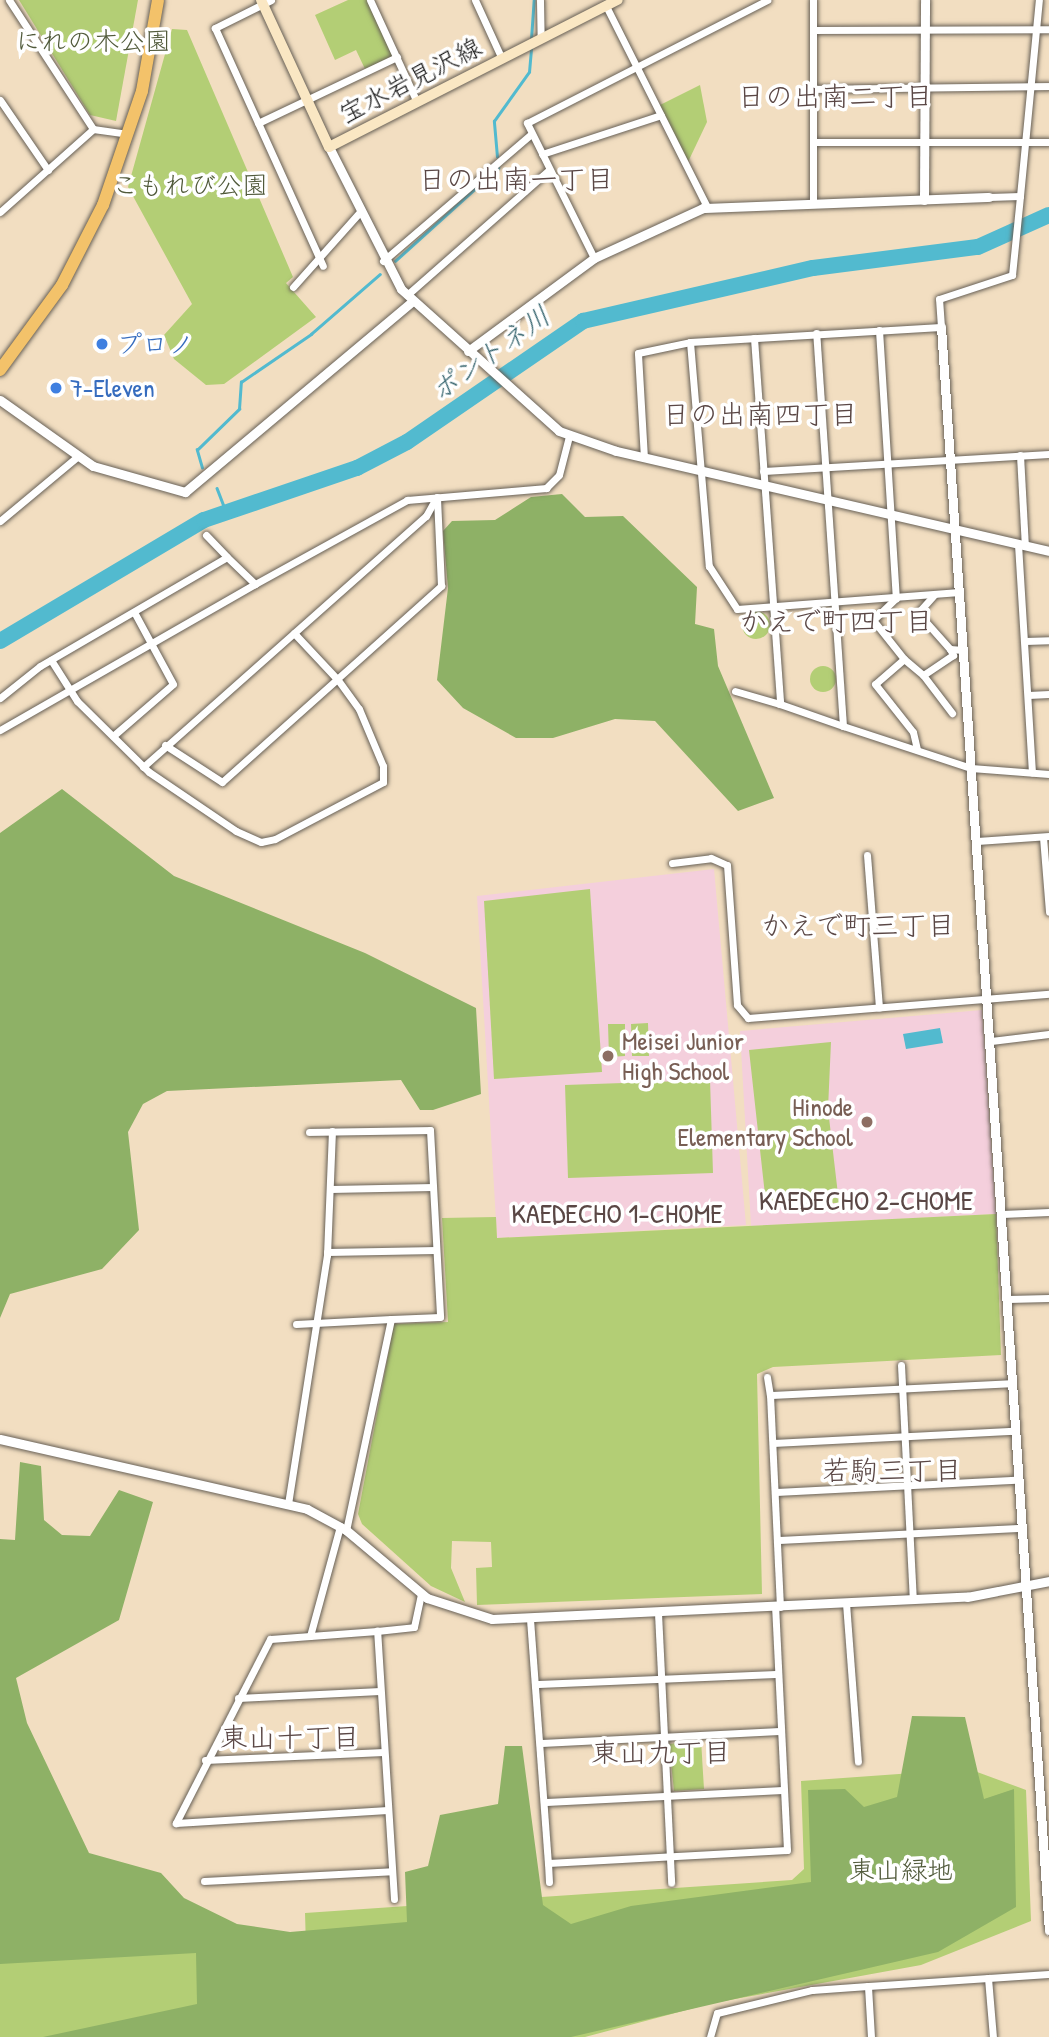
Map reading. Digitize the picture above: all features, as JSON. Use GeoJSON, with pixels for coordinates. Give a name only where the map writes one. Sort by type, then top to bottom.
{"type":"FeatureCollection","features":[{"type":"Feature","properties":{"kind":"highway"},"geometry":{"type":"LineString","coordinates":[[0,370],[73,265],[130,134],[158,0]]}},
{"type":"Feature","properties":{"kind":"main road","name":"宝水岩見沢線"},"geometry":{"type":"LineString","coordinates":[[265,1],[329,147],[618,0]]}},
{"type":"Feature","properties":{"kind":"street"},"geometry":{"type":"LineString","coordinates":[[9,0],[93,129],[130,134]]}},
{"type":"Feature","properties":{"kind":"street"},"geometry":{"type":"LineString","coordinates":[[370,0],[417,102]]}},
{"type":"Feature","properties":{"kind":"street"},"geometry":{"type":"LineString","coordinates":[[475,0],[502,59]]}},
{"type":"Feature","properties":{"kind":"street"},"geometry":{"type":"LineString","coordinates":[[538,41],[540,0]]}},
{"type":"Feature","properties":{"kind":"street"},"geometry":{"type":"LineString","coordinates":[[594,258],[527,123],[767,0]]}},
{"type":"Feature","properties":{"kind":"street"},"geometry":{"type":"LineString","coordinates":[[813,0],[813,202]]}},
{"type":"Feature","properties":{"kind":"street"},"geometry":{"type":"LineString","coordinates":[[924,200],[925,0]]}},
{"type":"Feature","properties":{"kind":"street"},"geometry":{"type":"LineString","coordinates":[[1039,0],[1012,275],[939,299],[1008,1299],[1018,1528],[1049,1930]]}},
{"type":"Feature","properties":{"kind":"street"},"geometry":{"type":"LineString","coordinates":[[265,1],[215,27],[323,266]]}},
{"type":"Feature","properties":{"kind":"street"},"geometry":{"type":"LineString","coordinates":[[606,6],[707,207]]}},
{"type":"Feature","properties":{"kind":"street"},"geometry":{"type":"LineString","coordinates":[[813,30],[1049,29]]}},
{"type":"Feature","properties":{"kind":"street"},"geometry":{"type":"LineString","coordinates":[[258,123],[397,57]]}},
{"type":"Feature","properties":{"kind":"street"},"geometry":{"type":"LineString","coordinates":[[813,89],[1031,83],[1049,86]]}},
{"type":"Feature","properties":{"kind":"street"},"geometry":{"type":"LineString","coordinates":[[0,100],[48,170]]}},
{"type":"Feature","properties":{"kind":"street"},"geometry":{"type":"LineString","coordinates":[[541,155],[661,115]]}},
{"type":"Feature","properties":{"kind":"street"},"geometry":{"type":"LineString","coordinates":[[0,212],[93,129]]}},
{"type":"Feature","properties":{"kind":"street"},"geometry":{"type":"LineString","coordinates":[[382,262],[531,134]]}},
{"type":"Feature","properties":{"kind":"street"},"geometry":{"type":"LineString","coordinates":[[813,142],[1025,138],[1049,142]]}},
{"type":"Feature","properties":{"kind":"street"},"geometry":{"type":"LineString","coordinates":[[329,147],[382,262],[410,298],[506,385],[569,436],[644,458],[1049,551]]}},
{"type":"Feature","properties":{"kind":"street"},"geometry":{"type":"LineString","coordinates":[[0,400],[78,456],[168,492],[195,488],[410,298],[549,170]]}},
{"type":"Feature","properties":{"kind":"street"},"geometry":{"type":"LineString","coordinates":[[468,351],[594,258],[707,207],[1020,196]]}},
{"type":"Feature","properties":{"kind":"street"},"geometry":{"type":"LineString","coordinates":[[293,287],[359,213]]}},
{"type":"Feature","properties":{"kind":"street"},"geometry":{"type":"LineString","coordinates":[[644,458],[638,353],[690,342],[941,327]]}},
{"type":"Feature","properties":{"kind":"street"},"geometry":{"type":"LineString","coordinates":[[879,330],[896,598],[873,620],[904,659],[923,675],[952,713]]}},
{"type":"Feature","properties":{"kind":"street"},"geometry":{"type":"LineString","coordinates":[[816,334],[843,726]]}},
{"type":"Feature","properties":{"kind":"street"},"geometry":{"type":"LineString","coordinates":[[754,338],[780,704]]}},
{"type":"Feature","properties":{"kind":"street"},"geometry":{"type":"LineString","coordinates":[[690,342],[709,566],[737,608],[959,592]]}},
{"type":"Feature","properties":{"kind":"street"},"geometry":{"type":"LineString","coordinates":[[0,730],[399,503],[437,497],[546,488],[559,475],[569,436]]}},
{"type":"Feature","properties":{"kind":"street"},"geometry":{"type":"LineString","coordinates":[[763,471],[1049,454]]}},
{"type":"Feature","properties":{"kind":"street"},"geometry":{"type":"LineString","coordinates":[[1020,455],[1021,545],[1032,773]]}},
{"type":"Feature","properties":{"kind":"street"},"geometry":{"type":"LineString","coordinates":[[0,522],[78,456]]}},
{"type":"Feature","properties":{"kind":"street"},"geometry":{"type":"LineString","coordinates":[[143,766],[426,516],[437,497]]}},
{"type":"Feature","properties":{"kind":"street"},"geometry":{"type":"LineString","coordinates":[[165,745],[222,782],[441,586],[437,497]]}},
{"type":"Feature","properties":{"kind":"street"},"geometry":{"type":"LineString","coordinates":[[206,535],[255,584]]}},
{"type":"Feature","properties":{"kind":"street"},"geometry":{"type":"LineString","coordinates":[[0,698],[51,660],[227,556]]}},
{"type":"Feature","properties":{"kind":"street"},"geometry":{"type":"LineString","coordinates":[[923,675],[953,655],[918,613],[935,594]]}},
{"type":"Feature","properties":{"kind":"street"},"geometry":{"type":"LineString","coordinates":[[113,736],[173,684],[134,612]]}},
{"type":"Feature","properties":{"kind":"street"},"geometry":{"type":"LineString","coordinates":[[51,660],[69,691],[143,766],[256,840],[275,839],[328,816],[384,775],[359,709],[337,679],[294,633]]}},
{"type":"Feature","properties":{"kind":"street"},"geometry":{"type":"LineString","coordinates":[[1025,641],[1049,640]]}},
{"type":"Feature","properties":{"kind":"street"},"geometry":{"type":"LineString","coordinates":[[950,649],[963,649]]}},
{"type":"Feature","properties":{"kind":"street"},"geometry":{"type":"LineString","coordinates":[[904,659],[875,684],[913,732],[917,749]]}},
{"type":"Feature","properties":{"kind":"street"},"geometry":{"type":"LineString","coordinates":[[735,691],[971,768],[1049,774]]}},
{"type":"Feature","properties":{"kind":"street"},"geometry":{"type":"LineString","coordinates":[[1028,695],[1049,694]]}},
{"type":"Feature","properties":{"kind":"street"},"geometry":{"type":"LineString","coordinates":[[977,841],[1046,836],[1049,912]]}},
{"type":"Feature","properties":{"kind":"street"},"geometry":{"type":"LineString","coordinates":[[867,855],[879,1008]]}},
{"type":"Feature","properties":{"kind":"street"},"geometry":{"type":"LineString","coordinates":[[672,863],[711,858],[727,865],[743,1016],[1049,994]]}},
{"type":"Feature","properties":{"kind":"street"},"geometry":{"type":"LineString","coordinates":[[991,1041],[1049,1034]]}},
{"type":"Feature","properties":{"kind":"street"},"geometry":{"type":"LineString","coordinates":[[296,1324],[440,1317],[430,1130],[309,1132]]}},
{"type":"Feature","properties":{"kind":"street"},"geometry":{"type":"LineString","coordinates":[[288,1504],[327,1252],[332,1132]]}},
{"type":"Feature","properties":{"kind":"street"},"geometry":{"type":"LineString","coordinates":[[330,1189],[433,1187]]}},
{"type":"Feature","properties":{"kind":"street"},"geometry":{"type":"LineString","coordinates":[[1002,1214],[1049,1212]]}},
{"type":"Feature","properties":{"kind":"street"},"geometry":{"type":"LineString","coordinates":[[327,1252],[436,1250]]}},
{"type":"Feature","properties":{"kind":"street"},"geometry":{"type":"LineString","coordinates":[[1008,1299],[1049,1298]]}},
{"type":"Feature","properties":{"kind":"street"},"geometry":{"type":"LineString","coordinates":[[310,1636],[343,1528],[391,1319]]}},
{"type":"Feature","properties":{"kind":"street"},"geometry":{"type":"LineString","coordinates":[[901,1365],[913,1600]]}},
{"type":"Feature","properties":{"kind":"street"},"geometry":{"type":"LineString","coordinates":[[548,1863],[787,1850],[778,1674],[779,1540],[767,1377]]}},
{"type":"Feature","properties":{"kind":"street"},"geometry":{"type":"LineString","coordinates":[[770,1395],[1012,1383]]}},
{"type":"Feature","properties":{"kind":"street"},"geometry":{"type":"LineString","coordinates":[[773,1443],[1014,1431]]}},
{"type":"Feature","properties":{"kind":"street"},"geometry":{"type":"LineString","coordinates":[[0,1439],[288,1504],[343,1528],[421,1594],[480,1617],[530,1619],[913,1600],[1023,1589],[1049,1581]]}},
{"type":"Feature","properties":{"kind":"street"},"geometry":{"type":"LineString","coordinates":[[776,1492],[1016,1480]]}},
{"type":"Feature","properties":{"kind":"street"},"geometry":{"type":"LineString","coordinates":[[779,1540],[1018,1528]]}},
{"type":"Feature","properties":{"kind":"street"},"geometry":{"type":"LineString","coordinates":[[388,1810],[176,1823],[205,1760],[270,1639],[414,1627],[421,1594]]}},
{"type":"Feature","properties":{"kind":"street"},"geometry":{"type":"LineString","coordinates":[[846,1604],[859,1762]]}},
{"type":"Feature","properties":{"kind":"street"},"geometry":{"type":"LineString","coordinates":[[658,1613],[671,1883]]}},
{"type":"Feature","properties":{"kind":"street"},"geometry":{"type":"LineString","coordinates":[[530,1619],[549,1882]]}},
{"type":"Feature","properties":{"kind":"street"},"geometry":{"type":"LineString","coordinates":[[377,1631],[394,1899]]}},
{"type":"Feature","properties":{"kind":"street"},"geometry":{"type":"LineString","coordinates":[[536,1684],[778,1674]]}},
{"type":"Feature","properties":{"kind":"street"},"geometry":{"type":"LineString","coordinates":[[238,1698],[380,1691]]}},
{"type":"Feature","properties":{"kind":"street"},"geometry":{"type":"LineString","coordinates":[[540,1743],[781,1731]]}},
{"type":"Feature","properties":{"kind":"street"},"geometry":{"type":"LineString","coordinates":[[205,1760],[384,1752]]}},
{"type":"Feature","properties":{"kind":"street"},"geometry":{"type":"LineString","coordinates":[[545,1802],[785,1790]]}},
{"type":"Feature","properties":{"kind":"street"},"geometry":{"type":"LineString","coordinates":[[204,1881],[392,1871]]}},
{"type":"Feature","properties":{"kind":"street"},"geometry":{"type":"LineString","coordinates":[[710,2037],[717,2013],[812,1990],[1049,1974]]}},
{"type":"Feature","properties":{"kind":"street"},"geometry":{"type":"LineString","coordinates":[[988,1978],[993,2037]]}},
{"type":"Feature","properties":{"kind":"street"},"geometry":{"type":"LineString","coordinates":[[868,1986],[871,2037]]}},
{"type":"Feature","properties":{"kind":"shaded area","name":"Meisei Junior High School"},"geometry":{"type":"Polygon","coordinates":[[[714,869],[746,1225],[497,1238],[477,896],[714,869]]]}},
{"type":"Feature","properties":{"kind":"shaded area","name":"Hinode Elementary School"},"geometry":{"type":"Polygon","coordinates":[[[982,1010],[996,1214],[751,1226],[740,1031],[982,1010]]]}},
{"type":"Feature","properties":{"kind":"green space","name":"にれの木公園"},"geometry":{"type":"Polygon","coordinates":[[[19,0],[138,0],[116,121],[90,115],[19,0]]]}},
{"type":"Feature","properties":{"kind":"green space"},"geometry":{"type":"Polygon","coordinates":[[[348,0],[368,0],[394,56],[365,69],[356,50],[335,60],[315,15],[348,0]]]}},
{"type":"Feature","properties":{"kind":"green space","name":"こもれび公園"},"geometry":{"type":"Polygon","coordinates":[[[172,29],[187,30],[293,277],[286,283],[316,317],[224,384],[206,385],[174,359],[164,335],[192,304],[128,187],[172,29]]]}},
{"type":"Feature","properties":{"kind":"green space"},"geometry":{"type":"Polygon","coordinates":[[[700,85],[707,122],[688,162],[660,105],[700,85]]]}},
{"type":"Feature","properties":{"kind":"green space"},"geometry":{"type":"Polygon","coordinates":[[[562,494],[585,517],[623,516],[697,587],[695,624],[714,629],[718,666],[774,798],[738,811],[655,721],[615,719],[553,738],[516,738],[463,708],[437,680],[448,588],[443,531],[452,521],[495,520],[531,497],[562,494]]]}},
{"type":"Feature","properties":{"kind":"green space"},"geometry":{"type":"Polygon","coordinates":[[[756,611],[766,615],[770,625],[766,635],[756,639],[746,635],[742,625],[746,615],[756,611]]]}},
{"type":"Feature","properties":{"kind":"green space"},"geometry":{"type":"Polygon","coordinates":[[[823,666],[832,670],[836,679],[832,688],[823,692],[814,688],[810,679],[814,670],[823,666]]]}},
{"type":"Feature","properties":{"kind":"green space"},"geometry":{"type":"Polygon","coordinates":[[[62,789],[174,876],[365,953],[476,1008],[481,1094],[433,1110],[420,1110],[401,1080],[167,1091],[143,1104],[128,1132],[139,1230],[102,1269],[10,1294],[0,1318],[0,833],[62,789]]]}},
{"type":"Feature","properties":{"kind":"green space"},"geometry":{"type":"Polygon","coordinates":[[[590,889],[602,1072],[494,1079],[484,901],[590,889]]]}},
{"type":"Feature","properties":{"kind":"green space"},"geometry":{"type":"Polygon","coordinates":[[[648,1023],[649,1056],[632,1056],[631,1024],[648,1023]]]}},
{"type":"Feature","properties":{"kind":"green space"},"geometry":{"type":"Polygon","coordinates":[[[608,1024],[625,1024],[625,1056],[609,1057],[608,1024]]]}},
{"type":"Feature","properties":{"kind":"green space"},"geometry":{"type":"Polygon","coordinates":[[[831,1042],[828,1109],[839,1203],[766,1204],[749,1050],[831,1042]]]}},
{"type":"Feature","properties":{"kind":"green space"},"geometry":{"type":"Polygon","coordinates":[[[710,1080],[713,1173],[568,1178],[565,1085],[710,1080]]]}},
{"type":"Feature","properties":{"kind":"green space"},"geometry":{"type":"Polygon","coordinates":[[[996,1214],[1001,1355],[773,1367],[757,1374],[762,1594],[477,1605],[476,1568],[492,1567],[491,1542],[452,1541],[451,1568],[465,1602],[431,1586],[362,1524],[358,1514],[394,1324],[448,1322],[442,1218],[496,1217],[497,1238],[996,1214]]]}},
{"type":"Feature","properties":{"kind":"green space","name":"東山緑地"},"geometry":{"type":"Polygon","coordinates":[[[20,1462],[41,1466],[44,1520],[62,1535],[90,1536],[119,1490],[153,1502],[119,1620],[16,1678],[27,1723],[89,1853],[161,1873],[184,1898],[237,1924],[290,1932],[407,1922],[405,1872],[428,1866],[440,1815],[498,1804],[505,1746],[522,1746],[543,1905],[571,1924],[631,1906],[811,1882],[808,1790],[845,1789],[864,1807],[897,1797],[912,1716],[965,1717],[984,1799],[1014,1789],[1016,1907],[938,1952],[571,2037],[43,2037],[197,2004],[196,1953],[0,1964],[0,1539],[15,1540],[20,1462]]]}},
{"type":"Feature","properties":{"kind":"green space"},"geometry":{"type":"Polygon","coordinates":[[[701,1740],[704,1789],[674,1791],[669,1744],[701,1740]]]}},
{"type":"Feature","properties":{"kind":"green space","name":"東山緑地"},"geometry":{"type":"Polygon","coordinates":[[[969,1769],[1026,1790],[1031,1921],[921,1965],[713,2003],[585,2037],[0,2037],[0,1928],[214,1934],[306,1947],[305,1913],[792,1880],[804,1869],[801,1781],[969,1769]]]}},
{"type":"Feature","properties":{"kind":"water"},"geometry":{"type":"Polygon","coordinates":[[[940,1028],[943,1043],[906,1049],[903,1034],[940,1028]]]}},
{"type":"Feature","properties":{"kind":"waterway"},"geometry":{"type":"LineString","coordinates":[[531,39],[534,0]]}},
{"type":"Feature","properties":{"kind":"waterway"},"geometry":{"type":"LineString","coordinates":[[497,157],[494,121],[529,72],[531,49]]}},
{"type":"Feature","properties":{"kind":"waterway"},"geometry":{"type":"LineString","coordinates":[[395,261],[498,168]]}},
{"type":"Feature","properties":{"kind":"waterway","name":"ポントネ川"},"geometry":{"type":"LineString","coordinates":[[0,641],[204,520],[357,468],[407,442],[583,321],[813,268],[978,247],[1049,215]]}},
{"type":"Feature","properties":{"kind":"waterway"},"geometry":{"type":"LineString","coordinates":[[202,468],[197,450],[239,409],[241,382],[311,334],[380,274]]}},
{"type":"Feature","properties":{"kind":"waterway"},"geometry":{"type":"LineString","coordinates":[[217,488],[226,512]]}},
{"type":"Feature","properties":{"kind":"place","name":"プロノ"},"geometry":{"type":"Point","coordinates":[102,344]}},
{"type":"Feature","properties":{"kind":"place","name":"7-Eleven"},"geometry":{"type":"Point","coordinates":[56,388]}},
{"type":"Feature","properties":{"kind":"place","name":"Meisei Junior High School"},"geometry":{"type":"Point","coordinates":[608,1056]}},
{"type":"Feature","properties":{"kind":"place","name":"Hinode Elementary School"},"geometry":{"type":"Point","coordinates":[867,1122]}},
{"type":"Feature","properties":{"kind":"district","name":"日の出南二丁目"},"geometry":{"type":"Point","coordinates":[835,96]}},
{"type":"Feature","properties":{"kind":"district","name":"日の出南一丁目"},"geometry":{"type":"Point","coordinates":[516,179]}},
{"type":"Feature","properties":{"kind":"district","name":"日の出南四丁目"},"geometry":{"type":"Point","coordinates":[760,414]}},
{"type":"Feature","properties":{"kind":"district","name":"かえで町四丁目"},"geometry":{"type":"Point","coordinates":[836,621]}},
{"type":"Feature","properties":{"kind":"district","name":"かえで町三丁目"},"geometry":{"type":"Point","coordinates":[858,925]}},
{"type":"Feature","properties":{"kind":"district","name":"KAEDECHO 2-CHOME"},"geometry":{"type":"Point","coordinates":[866,1200]}},
{"type":"Feature","properties":{"kind":"district","name":"KAEDECHO 1-CHOME"},"geometry":{"type":"Point","coordinates":[617,1213]}},
{"type":"Feature","properties":{"kind":"district","name":"若駒三丁目"},"geometry":{"type":"Point","coordinates":[892,1470]}},
{"type":"Feature","properties":{"kind":"district","name":"東山十丁目"},"geometry":{"type":"Point","coordinates":[290,1737]}},
{"type":"Feature","properties":{"kind":"district","name":"東山九丁目"},"geometry":{"type":"Point","coordinates":[661,1752]}}]}
